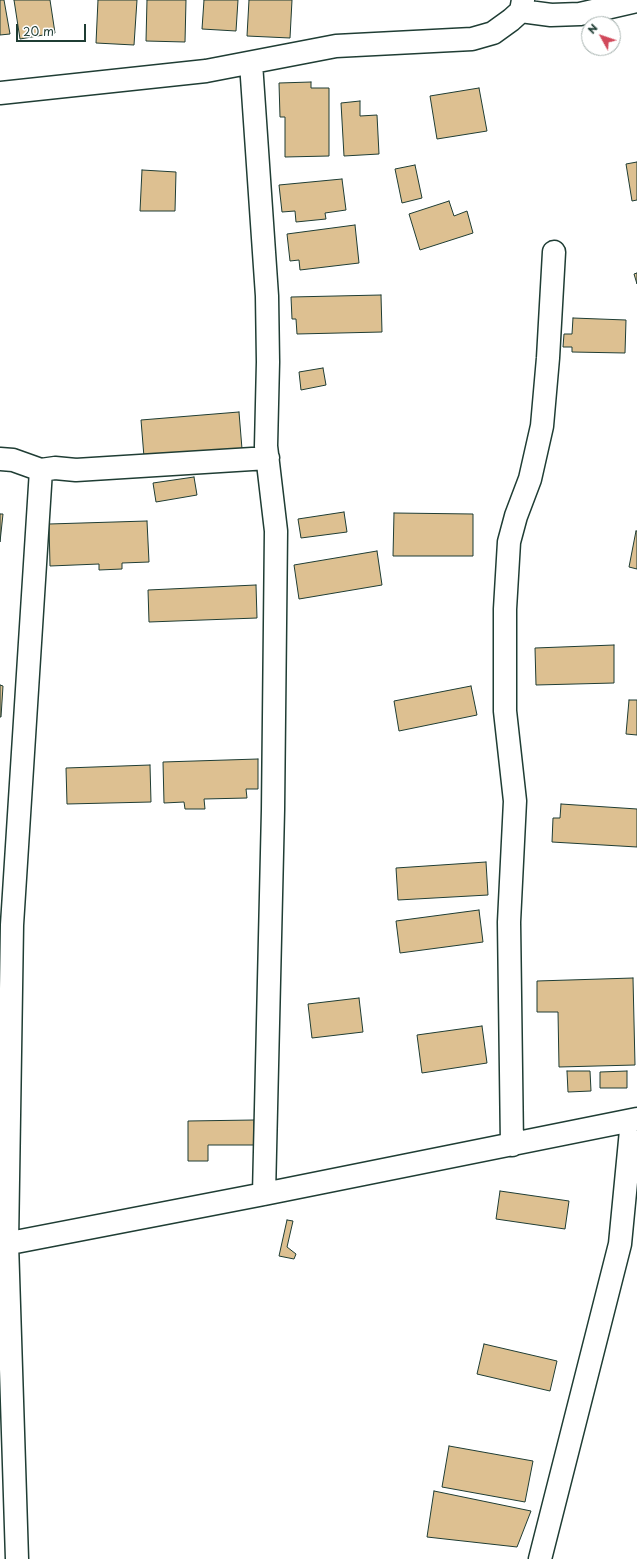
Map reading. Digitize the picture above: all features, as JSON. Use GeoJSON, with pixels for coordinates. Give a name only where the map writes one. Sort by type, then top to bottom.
{"type":"FeatureCollection","features":[{"type":"Feature","properties":{"kind":"street"},"geometry":{"type":"LineString","coordinates":[[0,93],[206,71],[336,46],[472,39],[492,33],[522,6],[551,15],[580,14],[637,1]]}},
{"type":"Feature","properties":{"kind":"street"},"geometry":{"type":"LineString","coordinates":[[251,63],[267,296],[268,362],[266,446],[276,531],[264,1194]]}},
{"type":"Feature","properties":{"kind":"street"},"geometry":{"type":"LineString","coordinates":[[512,1145],[509,922],[515,801],[505,711],[505,609],[509,542],[516,516],[530,479],[542,426],[548,358],[554,252]]}},
{"type":"Feature","properties":{"kind":"street"},"geometry":{"type":"LineString","coordinates":[[0,459],[13,460],[41,470],[55,468],[84,469],[268,458]]}},
{"type":"Feature","properties":{"kind":"street"},"geometry":{"type":"LineString","coordinates":[[17,1559],[4,1244],[12,925],[41,470]]}},
{"type":"Feature","properties":{"kind":"street"},"geometry":{"type":"LineString","coordinates":[[4,1244],[512,1145],[635,1119],[620,1244],[540,1559]]}},
{"type":"Feature","properties":{"kind":"building"},"geometry":{"type":"Polygon","coordinates":[[[0,0],[4,0],[10,34],[0,35],[0,0]]]}},
{"type":"Feature","properties":{"kind":"building"},"geometry":{"type":"Polygon","coordinates":[[[14,0],[50,0],[55,33],[20,39],[14,0]]]}},
{"type":"Feature","properties":{"kind":"building"},"geometry":{"type":"Polygon","coordinates":[[[98,0],[137,0],[134,45],[96,43],[98,0]]]}},
{"type":"Feature","properties":{"kind":"building"},"geometry":{"type":"Polygon","coordinates":[[[147,0],[186,0],[185,42],[146,41],[147,0]]]}},
{"type":"Feature","properties":{"kind":"building"},"geometry":{"type":"Polygon","coordinates":[[[204,0],[238,0],[236,31],[202,29],[204,0]]]}},
{"type":"Feature","properties":{"kind":"building"},"geometry":{"type":"Polygon","coordinates":[[[249,0],[292,0],[290,38],[247,36],[249,0]]]}},
{"type":"Feature","properties":{"kind":"building"},"geometry":{"type":"Polygon","coordinates":[[[311,82],[311,88],[329,88],[329,156],[285,157],[285,117],[280,117],[279,83],[311,82]]]}},
{"type":"Feature","properties":{"kind":"building"},"geometry":{"type":"Polygon","coordinates":[[[479,88],[487,131],[437,139],[430,96],[479,88]]]}},
{"type":"Feature","properties":{"kind":"building"},"geometry":{"type":"Polygon","coordinates":[[[360,101],[360,116],[377,115],[379,154],[344,156],[341,103],[360,101]]]}},
{"type":"Feature","properties":{"kind":"building"},"geometry":{"type":"Polygon","coordinates":[[[637,162],[637,200],[632,201],[626,164],[637,162]]]}},
{"type":"Feature","properties":{"kind":"building"},"geometry":{"type":"Polygon","coordinates":[[[415,165],[422,198],[402,203],[395,169],[415,165]]]}},
{"type":"Feature","properties":{"kind":"building"},"geometry":{"type":"Polygon","coordinates":[[[142,170],[176,172],[175,211],[140,211],[142,170]]]}},
{"type":"Feature","properties":{"kind":"building"},"geometry":{"type":"Polygon","coordinates":[[[342,179],[346,210],[325,213],[326,219],[296,222],[295,211],[282,212],[279,185],[342,179]]]}},
{"type":"Feature","properties":{"kind":"building"},"geometry":{"type":"Polygon","coordinates":[[[449,201],[454,216],[467,211],[473,233],[420,250],[409,214],[449,201]]]}},
{"type":"Feature","properties":{"kind":"building"},"geometry":{"type":"Polygon","coordinates":[[[355,225],[359,263],[300,270],[299,260],[290,261],[287,234],[355,225]]]}},
{"type":"Feature","properties":{"kind":"building"},"geometry":{"type":"Polygon","coordinates":[[[637,273],[637,284],[634,274],[637,273]]]}},
{"type":"Feature","properties":{"kind":"building"},"geometry":{"type":"Polygon","coordinates":[[[381,295],[382,332],[297,334],[296,319],[292,319],[291,297],[381,295]]]}},
{"type":"Feature","properties":{"kind":"building"},"geometry":{"type":"Polygon","coordinates":[[[573,318],[626,320],[625,353],[572,352],[572,347],[563,347],[564,334],[572,334],[573,318]]]}},
{"type":"Feature","properties":{"kind":"building"},"geometry":{"type":"Polygon","coordinates":[[[323,368],[326,385],[301,390],[299,372],[323,368]]]}},
{"type":"Feature","properties":{"kind":"building"},"geometry":{"type":"Polygon","coordinates":[[[239,412],[242,449],[144,457],[141,420],[239,412]]]}},
{"type":"Feature","properties":{"kind":"building"},"geometry":{"type":"Polygon","coordinates":[[[194,477],[197,495],[156,502],[153,483],[194,477]]]}},
{"type":"Feature","properties":{"kind":"building"},"geometry":{"type":"Polygon","coordinates":[[[344,512],[347,532],[301,538],[298,519],[344,512]]]}},
{"type":"Feature","properties":{"kind":"building"},"geometry":{"type":"Polygon","coordinates":[[[394,513],[473,514],[473,556],[393,556],[394,513]]]}},
{"type":"Feature","properties":{"kind":"building"},"geometry":{"type":"Polygon","coordinates":[[[0,514],[3,514],[0,542],[0,514]]]}},
{"type":"Feature","properties":{"kind":"building"},"geometry":{"type":"Polygon","coordinates":[[[147,521],[149,562],[122,563],[122,569],[99,570],[99,564],[50,566],[49,524],[147,521]]]}},
{"type":"Feature","properties":{"kind":"building"},"geometry":{"type":"Polygon","coordinates":[[[637,531],[637,569],[629,567],[637,531]]]}},
{"type":"Feature","properties":{"kind":"building"},"geometry":{"type":"Polygon","coordinates":[[[377,551],[382,585],[299,599],[294,565],[377,551]]]}},
{"type":"Feature","properties":{"kind":"building"},"geometry":{"type":"Polygon","coordinates":[[[256,585],[257,618],[149,622],[148,590],[256,585]]]}},
{"type":"Feature","properties":{"kind":"building"},"geometry":{"type":"Polygon","coordinates":[[[614,645],[614,683],[536,685],[535,648],[614,645]]]}},
{"type":"Feature","properties":{"kind":"building"},"geometry":{"type":"Polygon","coordinates":[[[0,685],[3,686],[1,717],[0,717],[0,685]]]}},
{"type":"Feature","properties":{"kind":"building"},"geometry":{"type":"Polygon","coordinates":[[[471,686],[477,715],[399,731],[394,701],[471,686]]]}},
{"type":"Feature","properties":{"kind":"building"},"geometry":{"type":"Polygon","coordinates":[[[629,700],[637,700],[637,735],[626,734],[629,700]]]}},
{"type":"Feature","properties":{"kind":"building"},"geometry":{"type":"Polygon","coordinates":[[[258,759],[258,789],[246,789],[247,798],[204,799],[205,809],[185,809],[184,802],[164,803],[163,762],[258,759]]]}},
{"type":"Feature","properties":{"kind":"building"},"geometry":{"type":"Polygon","coordinates":[[[150,765],[151,802],[67,804],[66,768],[150,765]]]}},
{"type":"Feature","properties":{"kind":"building"},"geometry":{"type":"Polygon","coordinates":[[[561,804],[637,809],[637,847],[552,842],[553,818],[560,818],[561,804]]]}},
{"type":"Feature","properties":{"kind":"building"},"geometry":{"type":"Polygon","coordinates":[[[486,862],[488,895],[398,900],[396,868],[486,862]]]}},
{"type":"Feature","properties":{"kind":"building"},"geometry":{"type":"Polygon","coordinates":[[[479,910],[483,942],[400,953],[396,921],[479,910]]]}},
{"type":"Feature","properties":{"kind":"building"},"geometry":{"type":"Polygon","coordinates":[[[633,978],[635,1065],[559,1067],[558,1012],[537,1012],[537,981],[633,978]]]}},
{"type":"Feature","properties":{"kind":"building"},"geometry":{"type":"Polygon","coordinates":[[[359,998],[363,1032],[312,1038],[308,1004],[359,998]]]}},
{"type":"Feature","properties":{"kind":"building"},"geometry":{"type":"Polygon","coordinates":[[[482,1026],[487,1063],[422,1073],[417,1035],[482,1026]]]}},
{"type":"Feature","properties":{"kind":"building"},"geometry":{"type":"Polygon","coordinates":[[[567,1071],[590,1071],[591,1091],[568,1092],[567,1071]]]}},
{"type":"Feature","properties":{"kind":"building"},"geometry":{"type":"Polygon","coordinates":[[[627,1071],[627,1088],[600,1088],[600,1072],[627,1071]]]}},
{"type":"Feature","properties":{"kind":"building"},"geometry":{"type":"Polygon","coordinates":[[[254,1120],[254,1145],[208,1145],[208,1161],[188,1161],[188,1121],[254,1120]]]}},
{"type":"Feature","properties":{"kind":"building"},"geometry":{"type":"Polygon","coordinates":[[[500,1191],[569,1201],[565,1229],[496,1219],[500,1191]]]}},
{"type":"Feature","properties":{"kind":"building"},"geometry":{"type":"Polygon","coordinates":[[[287,1220],[293,1221],[287,1247],[296,1254],[294,1259],[279,1256],[287,1220]]]}},
{"type":"Feature","properties":{"kind":"building"},"geometry":{"type":"Polygon","coordinates":[[[484,1344],[557,1361],[550,1391],[477,1374],[484,1344]]]}},
{"type":"Feature","properties":{"kind":"building"},"geometry":{"type":"Polygon","coordinates":[[[449,1446],[533,1461],[525,1502],[442,1487],[449,1446]]]}},
{"type":"Feature","properties":{"kind":"building"},"geometry":{"type":"Polygon","coordinates":[[[434,1491],[531,1511],[517,1547],[427,1537],[434,1491]]]}}]}
